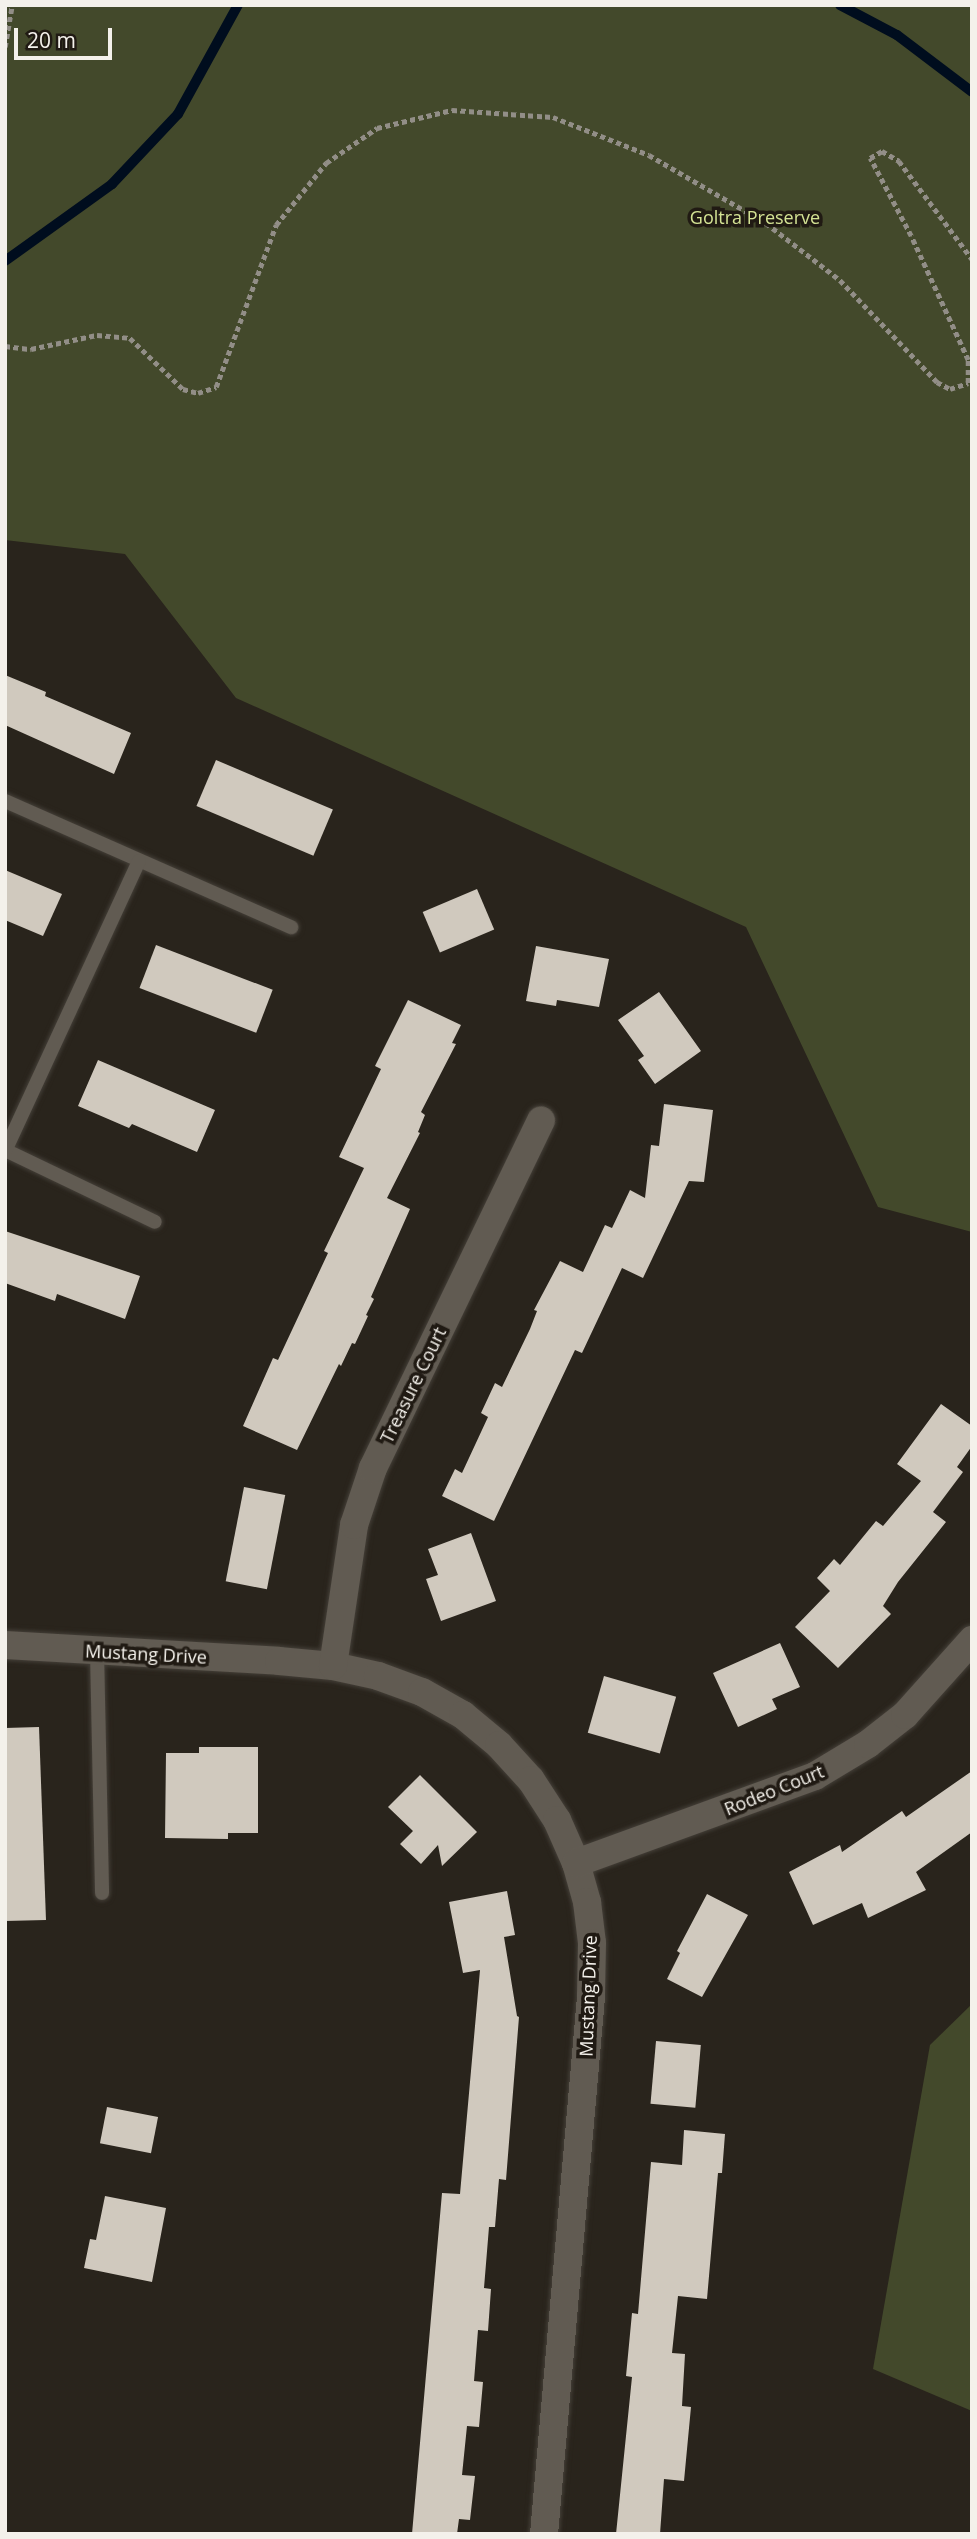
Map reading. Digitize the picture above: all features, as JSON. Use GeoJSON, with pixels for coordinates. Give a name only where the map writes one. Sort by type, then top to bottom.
{"type":"FeatureCollection","features":[{"type":"Feature","properties":{"kind":"street","name":"Treasure Court"},"geometry":{"type":"LineString","coordinates":[[333,1666],[354,1525],[373,1468],[541,1120]]}},
{"type":"Feature","properties":{"kind":"street","name":"Rodeo Court"},"geometry":{"type":"LineString","coordinates":[[576,1863],[815,1776],[868,1744],[905,1715],[972,1640]]}},
{"type":"Feature","properties":{"kind":"street","name":"Mustang Drive"},"geometry":{"type":"LineString","coordinates":[[5,1645],[333,1666],[378,1676],[422,1692],[472,1723],[499,1745],[531,1780],[557,1820],[576,1863],[587,1902],[592,1943],[591,1997],[544,2534]]}},
{"type":"Feature","properties":{"kind":"lane"},"geometry":{"type":"LineString","coordinates":[[5,801],[291,927]]}},
{"type":"Feature","properties":{"kind":"lane"},"geometry":{"type":"LineString","coordinates":[[139,861],[6,1150],[155,1222]]}},
{"type":"Feature","properties":{"kind":"lane"},"geometry":{"type":"LineString","coordinates":[[97,1651],[102,1893]]}},
{"type":"Feature","properties":{"kind":"path"},"geometry":{"type":"LineString","coordinates":[[5,47],[12,5]]}},
{"type":"Feature","properties":{"kind":"path"},"geometry":{"type":"LineString","coordinates":[[5,346],[31,349],[97,335],[130,338],[183,389],[198,393],[216,387],[276,225],[326,163],[377,128],[452,110],[552,117],[649,155],[766,223],[809,255],[840,280],[937,382],[950,388],[968,383],[968,360],[911,236],[870,158],[883,151],[898,161],[972,259]]}},
{"type":"Feature","properties":{"kind":"green space","name":"Goltra Preserve"},"geometry":{"type":"Polygon","coordinates":[[[5,5],[972,5],[972,1232],[878,1207],[746,927],[236,698],[125,554],[5,540],[5,5]]]}},
{"type":"Feature","properties":{"kind":"green space"},"geometry":{"type":"Polygon","coordinates":[[[972,2004],[972,2411],[873,2369],[930,2045],[972,2004]]]}},
{"type":"Feature","properties":{"kind":"building"},"geometry":{"type":"Polygon","coordinates":[[[5,675],[46,692],[45,696],[131,733],[114,774],[5,725],[5,675]]]}},
{"type":"Feature","properties":{"kind":"building"},"geometry":{"type":"Polygon","coordinates":[[[216,760],[333,810],[313,856],[196,806],[216,760]]]}},
{"type":"Feature","properties":{"kind":"building"},"geometry":{"type":"Polygon","coordinates":[[[5,870],[62,894],[43,936],[5,920],[5,870]]]}},
{"type":"Feature","properties":{"kind":"building"},"geometry":{"type":"Polygon","coordinates":[[[477,889],[494,930],[440,953],[423,912],[477,889]]]}},
{"type":"Feature","properties":{"kind":"building"},"geometry":{"type":"Polygon","coordinates":[[[156,945],[273,990],[256,1033],[140,988],[156,945]]]}},
{"type":"Feature","properties":{"kind":"building"},"geometry":{"type":"Polygon","coordinates":[[[536,946],[609,959],[599,1007],[557,1000],[556,1006],[526,1001],[536,946]]]}},
{"type":"Feature","properties":{"kind":"building"},"geometry":{"type":"Polygon","coordinates":[[[659,992],[701,1051],[655,1084],[638,1060],[644,1056],[618,1020],[659,992]]]}},
{"type":"Feature","properties":{"kind":"building"},"geometry":{"type":"Polygon","coordinates":[[[408,1000],[461,1025],[452,1043],[456,1044],[421,1112],[425,1115],[418,1132],[420,1133],[387,1198],[410,1209],[371,1297],[374,1299],[355,1344],[352,1343],[341,1366],[339,1364],[297,1450],[243,1426],[273,1358],[278,1360],[328,1253],[324,1251],[364,1168],[339,1157],[381,1069],[375,1066],[408,1000]]]}},
{"type":"Feature","properties":{"kind":"building"},"geometry":{"type":"Polygon","coordinates":[[[98,1060],[215,1110],[197,1152],[132,1124],[129,1128],[78,1106],[98,1060]]]}},
{"type":"Feature","properties":{"kind":"building"},"geometry":{"type":"Polygon","coordinates":[[[664,1104],[713,1110],[704,1182],[689,1181],[643,1278],[622,1268],[582,1353],[575,1350],[494,1521],[442,1496],[455,1469],[462,1473],[488,1417],[481,1413],[495,1383],[502,1387],[530,1329],[537,1311],[534,1310],[560,1261],[583,1272],[605,1225],[612,1228],[630,1190],[645,1198],[651,1145],[659,1146],[664,1104]]]}},
{"type":"Feature","properties":{"kind":"building"},"geometry":{"type":"Polygon","coordinates":[[[5,1231],[140,1276],[125,1319],[57,1294],[55,1301],[5,1283],[5,1231]]]}},
{"type":"Feature","properties":{"kind":"building"},"geometry":{"type":"Polygon","coordinates":[[[941,1404],[972,1426],[972,1446],[957,1467],[963,1472],[933,1512],[946,1522],[898,1582],[883,1606],[891,1614],[838,1668],[795,1627],[830,1591],[817,1578],[834,1559],[840,1565],[876,1521],[883,1526],[921,1481],[897,1464],[941,1404]]]}},
{"type":"Feature","properties":{"kind":"building"},"geometry":{"type":"Polygon","coordinates":[[[244,1487],[285,1495],[267,1589],[226,1581],[244,1487]]]}},
{"type":"Feature","properties":{"kind":"building"},"geometry":{"type":"Polygon","coordinates":[[[471,1533],[496,1601],[441,1621],[426,1579],[438,1575],[428,1549],[471,1533]]]}},
{"type":"Feature","properties":{"kind":"building"},"geometry":{"type":"Polygon","coordinates":[[[780,1643],[800,1687],[772,1699],[777,1709],[738,1727],[713,1673],[780,1643]]]}},
{"type":"Feature","properties":{"kind":"building"},"geometry":{"type":"Polygon","coordinates":[[[604,1676],[676,1697],[660,1753],[588,1733],[604,1676]]]}},
{"type":"Feature","properties":{"kind":"building"},"geometry":{"type":"Polygon","coordinates":[[[39,1727],[46,1920],[5,1921],[5,1728],[39,1727]]]}},
{"type":"Feature","properties":{"kind":"building"},"geometry":{"type":"Polygon","coordinates":[[[199,1747],[258,1747],[258,1833],[228,1833],[228,1839],[165,1838],[166,1753],[199,1753],[199,1747]]]}},
{"type":"Feature","properties":{"kind":"building"},"geometry":{"type":"Polygon","coordinates":[[[972,1771],[972,1832],[916,1872],[926,1890],[868,1918],[862,1903],[813,1925],[789,1872],[840,1845],[842,1852],[902,1811],[906,1817],[972,1771]]]}},
{"type":"Feature","properties":{"kind":"building"},"geometry":{"type":"Polygon","coordinates":[[[420,1775],[477,1832],[442,1866],[438,1845],[421,1864],[400,1844],[413,1831],[388,1807],[420,1775]]]}},
{"type":"Feature","properties":{"kind":"building"},"geometry":{"type":"Polygon","coordinates":[[[507,1891],[515,1935],[504,1937],[519,2017],[506,2180],[499,2179],[495,2227],[489,2227],[484,2288],[491,2289],[488,2331],[478,2330],[474,2381],[483,2382],[479,2427],[467,2426],[462,2475],[475,2476],[470,2520],[459,2519],[457,2534],[412,2534],[442,2193],[460,2194],[480,1970],[463,1973],[449,1902],[507,1891]]]}},
{"type":"Feature","properties":{"kind":"building"},"geometry":{"type":"Polygon","coordinates":[[[707,1894],[748,1915],[702,1997],[667,1979],[680,1953],[677,1951],[707,1894]]]}},
{"type":"Feature","properties":{"kind":"building"},"geometry":{"type":"Polygon","coordinates":[[[656,2041],[701,2045],[695,2108],[651,2104],[656,2041]]]}},
{"type":"Feature","properties":{"kind":"building"},"geometry":{"type":"Polygon","coordinates":[[[107,2107],[158,2117],[151,2153],[100,2143],[107,2107]]]}},
{"type":"Feature","properties":{"kind":"building"},"geometry":{"type":"Polygon","coordinates":[[[684,2130],[725,2134],[722,2173],[718,2173],[707,2299],[678,2296],[672,2353],[685,2354],[682,2406],[691,2407],[684,2481],[664,2479],[660,2534],[616,2534],[632,2377],[626,2376],[632,2313],[638,2314],[651,2162],[682,2165],[684,2130]]]}},
{"type":"Feature","properties":{"kind":"building"},"geometry":{"type":"Polygon","coordinates":[[[105,2196],[166,2208],[152,2282],[84,2268],[90,2239],[96,2240],[105,2196]]]}},
{"type":"Feature","properties":{"kind":"waterway"},"geometry":{"type":"LineString","coordinates":[[5,261],[112,184],[178,114],[238,5]]}},
{"type":"Feature","properties":{"kind":"waterway"},"geometry":{"type":"LineString","coordinates":[[840,5],[897,35],[972,92]]}}]}
